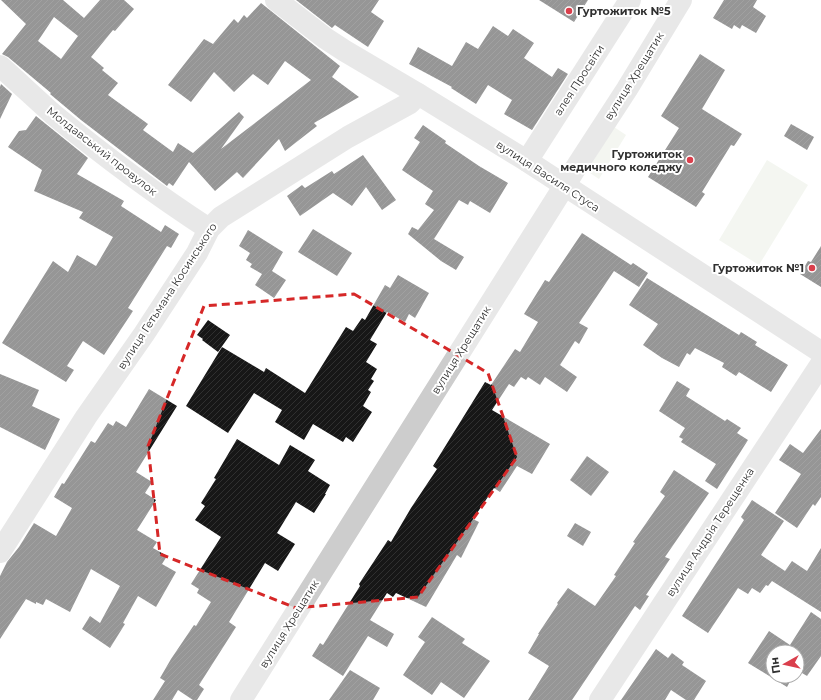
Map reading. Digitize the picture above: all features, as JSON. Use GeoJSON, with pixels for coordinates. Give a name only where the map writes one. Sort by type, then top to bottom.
{"type":"FeatureCollection","features":[{"type":"Feature","properties":{"kind":"street","name":"вулиця Василя Стуса"},"geometry":{"type":"LineString","coordinates":[[276,0],[325,38],[565,185],[821,352]]}},
{"type":"Feature","properties":{"kind":"street","name":"алея Просвіти"},"geometry":{"type":"LineString","coordinates":[[527,161],[630,0]]}},
{"type":"Feature","properties":{"kind":"street","name":"вулиця Хрещатик"},"geometry":{"type":"LineString","coordinates":[[241,700],[627,89],[681,0]]}},
{"type":"Feature","properties":{"kind":"street","name":"Молдавський провулок"},"geometry":{"type":"LineString","coordinates":[[0,66],[100,152],[149,189],[209,229]]}},
{"type":"Feature","properties":{"kind":"street","name":"вулиця Гетьмана Косинського"},"geometry":{"type":"LineString","coordinates":[[0,552],[86,417],[144,334],[193,259],[209,229],[221,217],[348,137],[410,103],[418,94]]}},
{"type":"Feature","properties":{"kind":"street","name":"вулиця Андрія Терещенка"},"geometry":{"type":"LineString","coordinates":[[600,700],[821,364]]}},
{"type":"Feature","properties":{"kind":"highlighted area"},"geometry":{"type":"Polygon","coordinates":[[[354,294],[488,373],[517,457],[418,597],[296,608],[160,554],[148,446],[204,306],[354,294]]]}},
{"type":"Feature","properties":{"kind":"shaded area"},"geometry":{"type":"Polygon","coordinates":[[[614,127],[626,135],[599,179],[587,171],[614,127]]]}},
{"type":"Feature","properties":{"kind":"shaded area"},"geometry":{"type":"Polygon","coordinates":[[[767,160],[808,185],[759,265],[719,240],[767,160]]]}},
{"type":"Feature","properties":{"kind":"building"},"geometry":{"type":"Polygon","coordinates":[[[1,0],[63,0],[84,18],[100,0],[124,0],[134,9],[115,31],[113,30],[91,57],[104,68],[102,70],[118,83],[108,95],[148,124],[143,130],[173,152],[178,143],[193,153],[239,112],[244,117],[221,149],[311,80],[285,61],[268,85],[253,74],[234,92],[214,72],[191,102],[168,85],[204,39],[213,44],[234,19],[238,23],[244,15],[247,18],[261,3],[340,66],[332,77],[359,97],[314,123],[317,126],[285,151],[279,139],[243,178],[237,172],[215,191],[189,162],[173,186],[169,183],[167,186],[81,120],[8,57],[2,54],[26,24],[1,0]],[[54,17],[38,41],[61,59],[78,36],[54,17]]]}},
{"type":"Feature","properties":{"kind":"building"},"geometry":{"type":"Polygon","coordinates":[[[296,0],[379,0],[371,12],[384,21],[368,47],[335,25],[332,28],[296,0]]]}},
{"type":"Feature","properties":{"kind":"building","name":"Гуртожиток №5"},"geometry":{"type":"Polygon","coordinates":[[[539,0],[588,0],[574,22],[539,0]]]}},
{"type":"Feature","properties":{"kind":"building"},"geometry":{"type":"Polygon","coordinates":[[[724,0],[757,0],[753,7],[766,16],[756,33],[742,25],[740,29],[734,25],[732,29],[713,18],[724,0]]]}},
{"type":"Feature","properties":{"kind":"building"},"geometry":{"type":"Polygon","coordinates":[[[493,26],[508,36],[513,29],[534,43],[524,58],[552,77],[558,68],[568,74],[532,130],[504,114],[512,100],[488,85],[476,104],[451,88],[452,87],[409,64],[418,47],[452,66],[466,42],[478,49],[493,26]]]}},
{"type":"Feature","properties":{"kind":"building","name":"Гуртожиток медичного коледжу"},"geometry":{"type":"Polygon","coordinates":[[[700,54],[725,70],[702,109],[742,134],[734,146],[731,145],[702,192],[705,194],[696,207],[648,177],[679,128],[661,116],[700,54]]]}},
{"type":"Feature","properties":{"kind":"building"},"geometry":{"type":"Polygon","coordinates":[[[1,84],[12,94],[0,119],[0,87],[1,84]]]}},
{"type":"Feature","properties":{"kind":"building"},"geometry":{"type":"Polygon","coordinates":[[[36,116],[88,158],[77,174],[124,201],[121,206],[161,232],[165,225],[179,234],[171,248],[167,246],[128,308],[133,311],[104,355],[83,341],[67,366],[74,370],[66,382],[2,343],[53,261],[68,272],[77,255],[96,266],[113,237],[79,218],[83,212],[34,191],[42,170],[8,147],[19,131],[26,130],[36,116]]]}},
{"type":"Feature","properties":{"kind":"building"},"geometry":{"type":"Polygon","coordinates":[[[791,124],[814,137],[807,150],[784,136],[791,124]]]}},
{"type":"Feature","properties":{"kind":"building"},"geometry":{"type":"Polygon","coordinates":[[[423,125],[446,141],[445,143],[508,183],[490,213],[470,201],[468,205],[459,200],[434,239],[464,257],[456,270],[441,261],[408,234],[412,227],[418,230],[434,210],[425,204],[433,191],[402,170],[420,142],[414,138],[423,125]]]}},
{"type":"Feature","properties":{"kind":"building"},"geometry":{"type":"Polygon","coordinates":[[[363,155],[396,200],[382,210],[366,187],[352,206],[333,193],[300,216],[287,196],[302,185],[305,188],[332,171],[334,174],[363,155]]]}},
{"type":"Feature","properties":{"kind":"building"},"geometry":{"type":"Polygon","coordinates":[[[313,229],[352,253],[337,276],[298,252],[313,229]]]}},
{"type":"Feature","properties":{"kind":"building"},"geometry":{"type":"Polygon","coordinates":[[[248,230],[283,252],[272,271],[286,280],[274,298],[255,285],[262,274],[250,267],[252,264],[246,260],[250,253],[239,246],[248,230]]]}},
{"type":"Feature","properties":{"kind":"building"},"geometry":{"type":"Polygon","coordinates":[[[582,233],[631,265],[633,263],[648,273],[639,287],[614,271],[579,323],[588,328],[579,344],[575,341],[560,365],[577,377],[567,392],[545,377],[540,385],[528,377],[526,380],[521,377],[514,387],[509,384],[492,410],[550,444],[532,474],[517,466],[500,492],[494,488],[473,519],[479,522],[461,558],[457,555],[426,607],[396,593],[393,597],[387,593],[370,620],[394,634],[387,647],[368,636],[343,676],[312,656],[320,643],[323,645],[360,586],[359,584],[388,540],[391,542],[411,508],[437,469],[433,466],[485,382],[491,385],[515,349],[520,352],[538,322],[524,314],[545,280],[549,282],[582,233]]]}},
{"type":"Feature","properties":{"kind":"building","name":"Гуртожиток №1"},"geometry":{"type":"Polygon","coordinates":[[[821,246],[821,287],[800,274],[808,261],[811,262],[821,246]]]}},
{"type":"Feature","properties":{"kind":"building"},"geometry":{"type":"Polygon","coordinates":[[[398,275],[429,293],[415,318],[409,314],[405,322],[387,312],[370,340],[377,344],[366,362],[377,369],[371,379],[374,381],[368,390],[371,392],[363,406],[372,412],[353,442],[346,437],[343,442],[313,424],[304,440],[275,422],[282,410],[254,393],[228,433],[186,406],[222,347],[264,372],[266,368],[305,393],[346,327],[353,331],[362,318],[365,320],[385,285],[390,288],[398,275]]]}},
{"type":"Feature","properties":{"kind":"building"},"geometry":{"type":"Polygon","coordinates":[[[647,278],[739,335],[741,332],[757,342],[755,345],[788,365],[771,392],[739,372],[736,376],[722,367],[724,363],[695,348],[690,355],[687,353],[679,367],[643,345],[658,324],[629,305],[647,278]]]}},
{"type":"Feature","properties":{"kind":"building"},"geometry":{"type":"Polygon","coordinates":[[[208,320],[230,335],[218,352],[197,335],[208,320]]]}},
{"type":"Feature","properties":{"kind":"building"},"geometry":{"type":"Polygon","coordinates":[[[0,374],[39,390],[32,406],[60,419],[45,450],[0,427],[0,374]]]}},
{"type":"Feature","properties":{"kind":"building"},"geometry":{"type":"Polygon","coordinates":[[[677,381],[690,389],[686,396],[725,421],[727,419],[741,428],[737,433],[748,440],[717,489],[705,481],[716,464],[681,442],[683,439],[679,437],[685,428],[659,411],[677,381]]]}},
{"type":"Feature","properties":{"kind":"building"},"geometry":{"type":"Polygon","coordinates":[[[149,389],[177,406],[136,472],[152,482],[145,493],[156,500],[137,530],[157,542],[153,548],[167,556],[162,564],[176,572],[156,607],[138,596],[123,623],[125,624],[110,648],[82,629],[90,616],[100,623],[120,586],[91,569],[70,612],[46,599],[43,605],[36,602],[36,604],[26,599],[0,639],[0,576],[7,562],[19,547],[34,523],[56,536],[72,508],[54,497],[62,483],[64,484],[91,441],[95,443],[108,423],[113,426],[116,421],[126,427],[149,389]]]}},
{"type":"Feature","properties":{"kind":"building"},"geometry":{"type":"Polygon","coordinates":[[[821,429],[821,497],[815,506],[813,504],[797,528],[775,513],[801,474],[779,460],[790,444],[803,453],[821,429]]]}},
{"type":"Feature","properties":{"kind":"building"},"geometry":{"type":"Polygon","coordinates":[[[237,439],[279,465],[290,445],[315,460],[308,471],[330,485],[314,513],[296,502],[277,533],[295,544],[278,571],[265,563],[229,622],[236,627],[199,685],[204,689],[197,700],[193,700],[178,690],[172,700],[153,700],[165,681],[160,678],[171,659],[194,625],[196,626],[211,602],[197,593],[199,589],[191,584],[221,537],[195,520],[205,506],[201,503],[216,479],[214,478],[237,439]]]}},
{"type":"Feature","properties":{"kind":"building"},"geometry":{"type":"Polygon","coordinates":[[[587,456],[609,472],[591,496],[570,480],[587,456]]]}},
{"type":"Feature","properties":{"kind":"building"},"geometry":{"type":"Polygon","coordinates":[[[674,470],[709,493],[665,557],[670,559],[646,595],[649,596],[640,610],[635,606],[572,700],[528,700],[549,666],[528,653],[538,634],[558,604],[557,603],[568,588],[595,606],[616,576],[614,575],[635,543],[633,542],[665,496],[660,492],[674,470]]]}},
{"type":"Feature","properties":{"kind":"building"},"geometry":{"type":"Polygon","coordinates":[[[752,500],[784,521],[761,555],[785,571],[792,561],[807,571],[821,548],[821,612],[772,581],[768,586],[766,585],[760,593],[752,588],[748,594],[738,588],[708,633],[682,616],[744,520],[741,517],[752,500]]]}},
{"type":"Feature","properties":{"kind":"building"},"geometry":{"type":"Polygon","coordinates":[[[575,523],[591,532],[583,546],[567,536],[575,523]]]}},
{"type":"Feature","properties":{"kind":"building"},"geometry":{"type":"Polygon","coordinates":[[[811,612],[821,619],[821,656],[807,676],[805,675],[805,644],[791,644],[811,612]]]}},
{"type":"Feature","properties":{"kind":"building"},"geometry":{"type":"Polygon","coordinates":[[[432,617],[465,639],[462,643],[490,661],[464,698],[441,682],[432,695],[403,675],[425,642],[418,637],[432,617]]]}},
{"type":"Feature","properties":{"kind":"building"},"geometry":{"type":"Polygon","coordinates":[[[769,631],[788,644],[765,644],[765,673],[748,663],[769,631]]]}},
{"type":"Feature","properties":{"kind":"building"},"geometry":{"type":"Polygon","coordinates":[[[656,649],[668,658],[672,653],[684,662],[682,665],[706,681],[694,700],[686,700],[671,690],[665,700],[621,700],[656,649]]]}},
{"type":"Feature","properties":{"kind":"building"},"geometry":{"type":"Polygon","coordinates":[[[350,670],[380,688],[373,700],[329,700],[350,670]]]}},
{"type":"Feature","properties":{"kind":"place","name":"Гуртожиток №5"},"geometry":{"type":"Point","coordinates":[569,11]}},
{"type":"Feature","properties":{"kind":"place","name":"Гуртожиток медичного коледжу"},"geometry":{"type":"Point","coordinates":[690,160]}},
{"type":"Feature","properties":{"kind":"place","name":"Гуртожиток №1"},"geometry":{"type":"Point","coordinates":[812,268]}}]}
